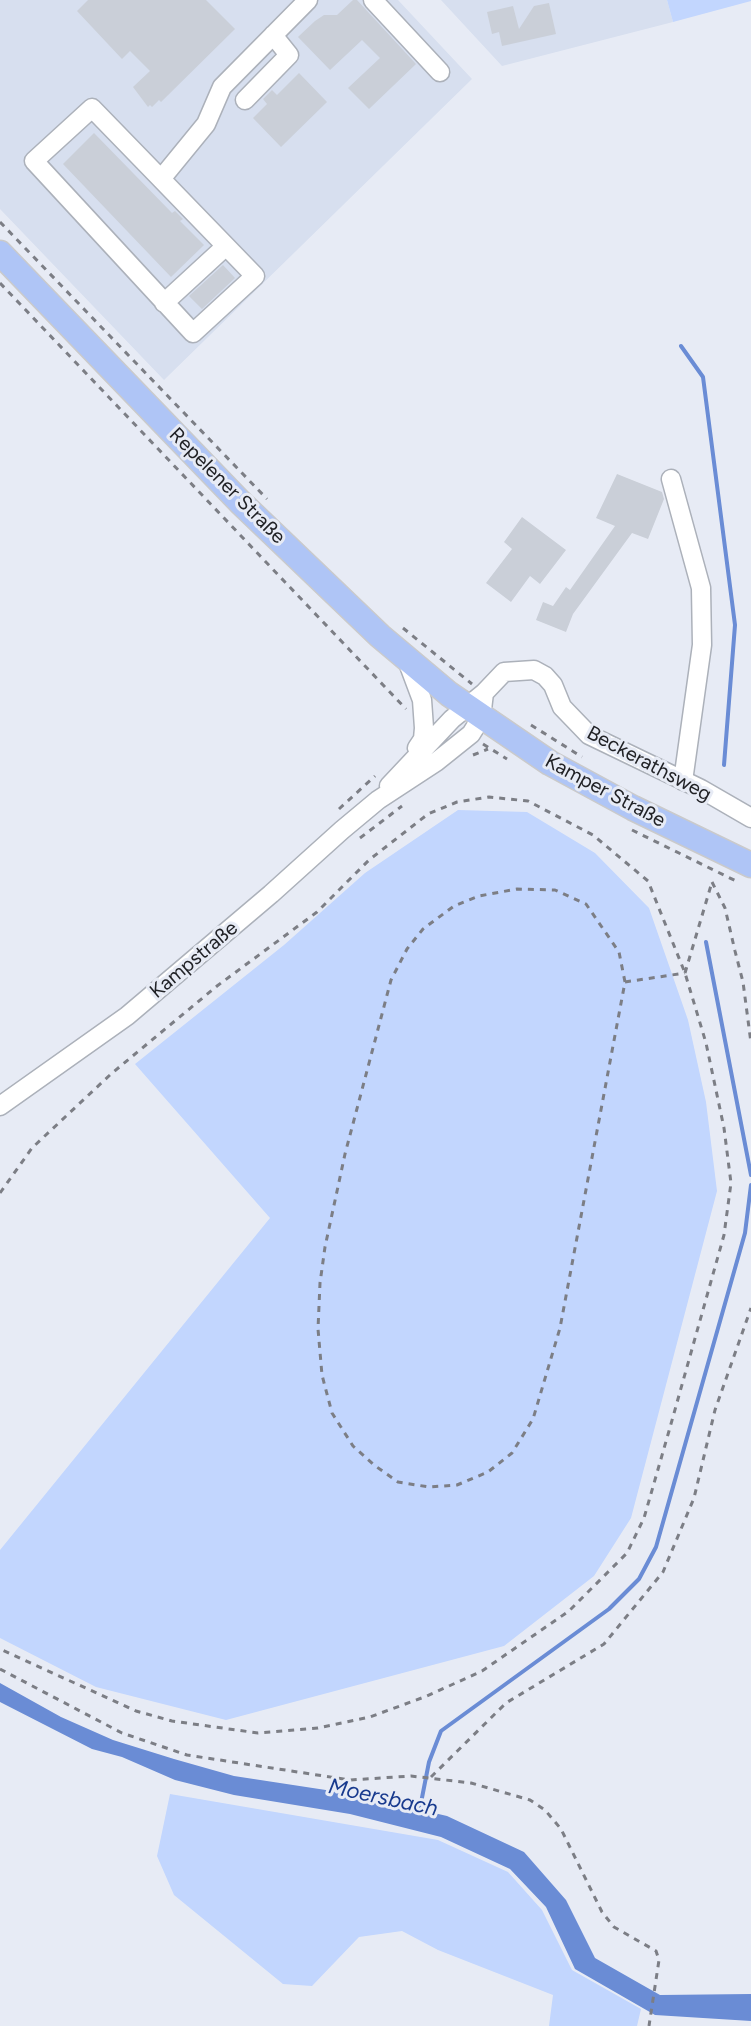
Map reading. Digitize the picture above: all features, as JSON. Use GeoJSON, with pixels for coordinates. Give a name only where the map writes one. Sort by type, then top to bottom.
{"type":"FeatureCollection","features":[{"type":"Feature","properties":{"kind":"main road","name":"Repelener Straße"},"geometry":{"type":"LineString","coordinates":[[0,253],[240,502],[407,660],[477,706]]}},
{"type":"Feature","properties":{"kind":"main road","name":"Kamper Straße"},"geometry":{"type":"LineString","coordinates":[[477,706],[550,763],[633,808],[751,865]]}},
{"type":"Feature","properties":{"kind":"street"},"geometry":{"type":"LineString","coordinates":[[161,179],[206,124],[222,87],[308,0]]}},
{"type":"Feature","properties":{"kind":"street"},"geometry":{"type":"LineString","coordinates":[[373,0],[440,72]]}},
{"type":"Feature","properties":{"kind":"street"},"geometry":{"type":"LineString","coordinates":[[245,100],[289,55],[273,35]]}},
{"type":"Feature","properties":{"kind":"street"},"geometry":{"type":"LineString","coordinates":[[92,108],[161,179],[255,276],[193,333],[34,161],[92,108]]}},
{"type":"Feature","properties":{"kind":"street"},"geometry":{"type":"LineString","coordinates":[[164,303],[226,246]]}},
{"type":"Feature","properties":{"kind":"street"},"geometry":{"type":"LineString","coordinates":[[671,479],[701,588],[702,645],[683,781]]}},
{"type":"Feature","properties":{"kind":"street","name":"Kampstraße"},"geometry":{"type":"LineString","coordinates":[[378,800],[423,739],[422,700],[407,660]]}},
{"type":"Feature","properties":{"kind":"street","name":"Beckerathsweg"},"geometry":{"type":"LineString","coordinates":[[477,706],[504,672],[534,670],[553,685],[562,707],[589,735],[751,818]]}},
{"type":"Feature","properties":{"kind":"street","name":"Kampstraße"},"geometry":{"type":"LineString","coordinates":[[403,769],[477,706]]}},
{"type":"Feature","properties":{"kind":"street","name":"Kampstraße"},"geometry":{"type":"LineString","coordinates":[[0,1106],[127,1016],[378,800],[471,734],[477,706]]}},
{"type":"Feature","properties":{"kind":"path"},"geometry":{"type":"LineString","coordinates":[[0,222],[275,507]]}},
{"type":"Feature","properties":{"kind":"path"},"geometry":{"type":"LineString","coordinates":[[0,283],[290,584],[411,715]]}},
{"type":"Feature","properties":{"kind":"path"},"geometry":{"type":"LineString","coordinates":[[396,623],[477,706]]}},
{"type":"Feature","properties":{"kind":"path"},"geometry":{"type":"LineString","coordinates":[[532,725],[592,764]]}},
{"type":"Feature","properties":{"kind":"path"},"geometry":{"type":"LineString","coordinates":[[337,812],[381,770]]}},
{"type":"Feature","properties":{"kind":"path"},"geometry":{"type":"LineString","coordinates":[[0,1193],[32,1148],[111,1074],[217,986],[317,912],[369,860],[428,814],[457,802],[489,797],[528,801],[593,835],[648,881],[685,973],[706,1043],[724,1128],[731,1183],[724,1235],[644,1518],[627,1553],[569,1611],[482,1671],[370,1717],[318,1728],[258,1733],[172,1721],[136,1711],[0,1649]]}},
{"type":"Feature","properties":{"kind":"path"},"geometry":{"type":"LineString","coordinates":[[685,973],[712,882],[725,908],[740,971],[751,1043]]}},
{"type":"Feature","properties":{"kind":"path"},"geometry":{"type":"LineString","coordinates":[[517,889],[555,890],[586,904],[619,952],[625,982],[560,1328],[533,1419],[512,1453],[488,1472],[457,1485],[429,1487],[398,1482],[353,1446],[332,1413],[322,1375],[318,1329],[320,1283],[345,1154],[391,980],[407,949],[423,929],[454,906],[479,896],[517,889]]}},
{"type":"Feature","properties":{"kind":"path"},"geometry":{"type":"LineString","coordinates":[[625,982],[685,973]]}},
{"type":"Feature","properties":{"kind":"path"},"geometry":{"type":"LineString","coordinates":[[427,1778],[506,1703],[604,1644],[663,1572],[694,1498],[715,1410],[751,1308]]}},
{"type":"Feature","properties":{"kind":"path"},"geometry":{"type":"LineString","coordinates":[[0,1669],[122,1733],[187,1755],[350,1780],[427,1778],[471,1783],[530,1800],[545,1810],[561,1829],[602,1912],[624,1934],[656,1951],[659,1960],[649,2026]]}},
{"type":"Feature","properties":{"kind":"shaded area"},"geometry":{"type":"Polygon","coordinates":[[[0,0],[398,0],[472,79],[164,380],[0,209],[0,0]]]}},
{"type":"Feature","properties":{"kind":"shaded area"},"geometry":{"type":"Polygon","coordinates":[[[441,0],[667,0],[673,22],[502,66],[441,0]]]}},
{"type":"Feature","properties":{"kind":"shaded area"},"geometry":{"type":"Polygon","coordinates":[[[667,0],[751,0],[751,1],[673,22],[667,0]]]}},
{"type":"Feature","properties":{"kind":"shaded area"},"geometry":{"type":"Polygon","coordinates":[[[458,810],[527,812],[595,853],[649,908],[688,1020],[706,1102],[717,1191],[631,1518],[594,1576],[504,1646],[226,1720],[96,1687],[0,1638],[0,1550],[270,1218],[135,1064],[284,945],[365,873],[458,810]]]}},
{"type":"Feature","properties":{"kind":"shaded area"},"geometry":{"type":"Polygon","coordinates":[[[170,1794],[438,1840],[508,1872],[542,1910],[572,1970],[641,2009],[637,2026],[549,2026],[553,1995],[438,1950],[402,1931],[359,1937],[312,1986],[283,1984],[174,1895],[157,1856],[170,1794]]]}},
{"type":"Feature","properties":{"kind":"water","name":"Moersbach"},"geometry":{"type":"Polygon","coordinates":[[[0,1683],[61,1717],[113,1740],[174,1759],[234,1776],[352,1794],[447,1816],[524,1852],[566,1900],[595,1958],[660,1995],[751,1994],[751,2021],[655,2015],[575,1969],[546,1907],[510,1869],[441,1837],[350,1814],[234,1795],[175,1780],[122,1757],[92,1749],[0,1702],[0,1683]]]}},
{"type":"Feature","properties":{"kind":"building"},"geometry":{"type":"Polygon","coordinates":[[[88,0],[206,0],[235,29],[161,102],[159,100],[148,107],[133,87],[150,71],[130,51],[122,59],[77,11],[88,0]]]}},
{"type":"Feature","properties":{"kind":"building"},"geometry":{"type":"Polygon","coordinates":[[[357,0],[416,64],[369,109],[348,88],[380,58],[362,40],[330,70],[298,37],[315,21],[324,15],[337,15],[357,0]]]}},
{"type":"Feature","properties":{"kind":"building"},"geometry":{"type":"Polygon","coordinates":[[[549,3],[556,34],[502,46],[499,32],[492,34],[487,12],[513,6],[519,29],[534,6],[549,3]]]}},
{"type":"Feature","properties":{"kind":"building"},"geometry":{"type":"Polygon","coordinates":[[[299,73],[327,102],[281,147],[253,118],[267,104],[263,99],[272,90],[277,95],[299,73]]]}},
{"type":"Feature","properties":{"kind":"building"},"geometry":{"type":"Polygon","coordinates":[[[94,133],[172,213],[175,211],[183,219],[180,221],[204,245],[171,277],[63,164],[94,133]]]}},
{"type":"Feature","properties":{"kind":"building"},"geometry":{"type":"Polygon","coordinates":[[[223,265],[235,278],[202,309],[189,296],[223,265]]]}},
{"type":"Feature","properties":{"kind":"building"},"geometry":{"type":"Polygon","coordinates":[[[617,474],[662,492],[664,499],[648,539],[632,533],[573,614],[566,632],[536,620],[543,602],[553,606],[566,587],[570,590],[615,526],[596,518],[617,474]]]}},
{"type":"Feature","properties":{"kind":"building"},"geometry":{"type":"Polygon","coordinates":[[[522,517],[566,550],[540,584],[530,576],[511,602],[486,583],[512,549],[504,542],[522,517]]]}},
{"type":"Feature","properties":{"kind":"waterway"},"geometry":{"type":"LineString","coordinates":[[681,346],[703,377],[735,625],[724,765]]}},
{"type":"Feature","properties":{"kind":"waterway"},"geometry":{"type":"LineString","coordinates":[[706,942],[751,1175]]}},
{"type":"Feature","properties":{"kind":"waterway"},"geometry":{"type":"LineString","coordinates":[[419,1813],[429,1762],[441,1731],[609,1609],[639,1579],[656,1547],[745,1233],[751,1185]]}}]}
